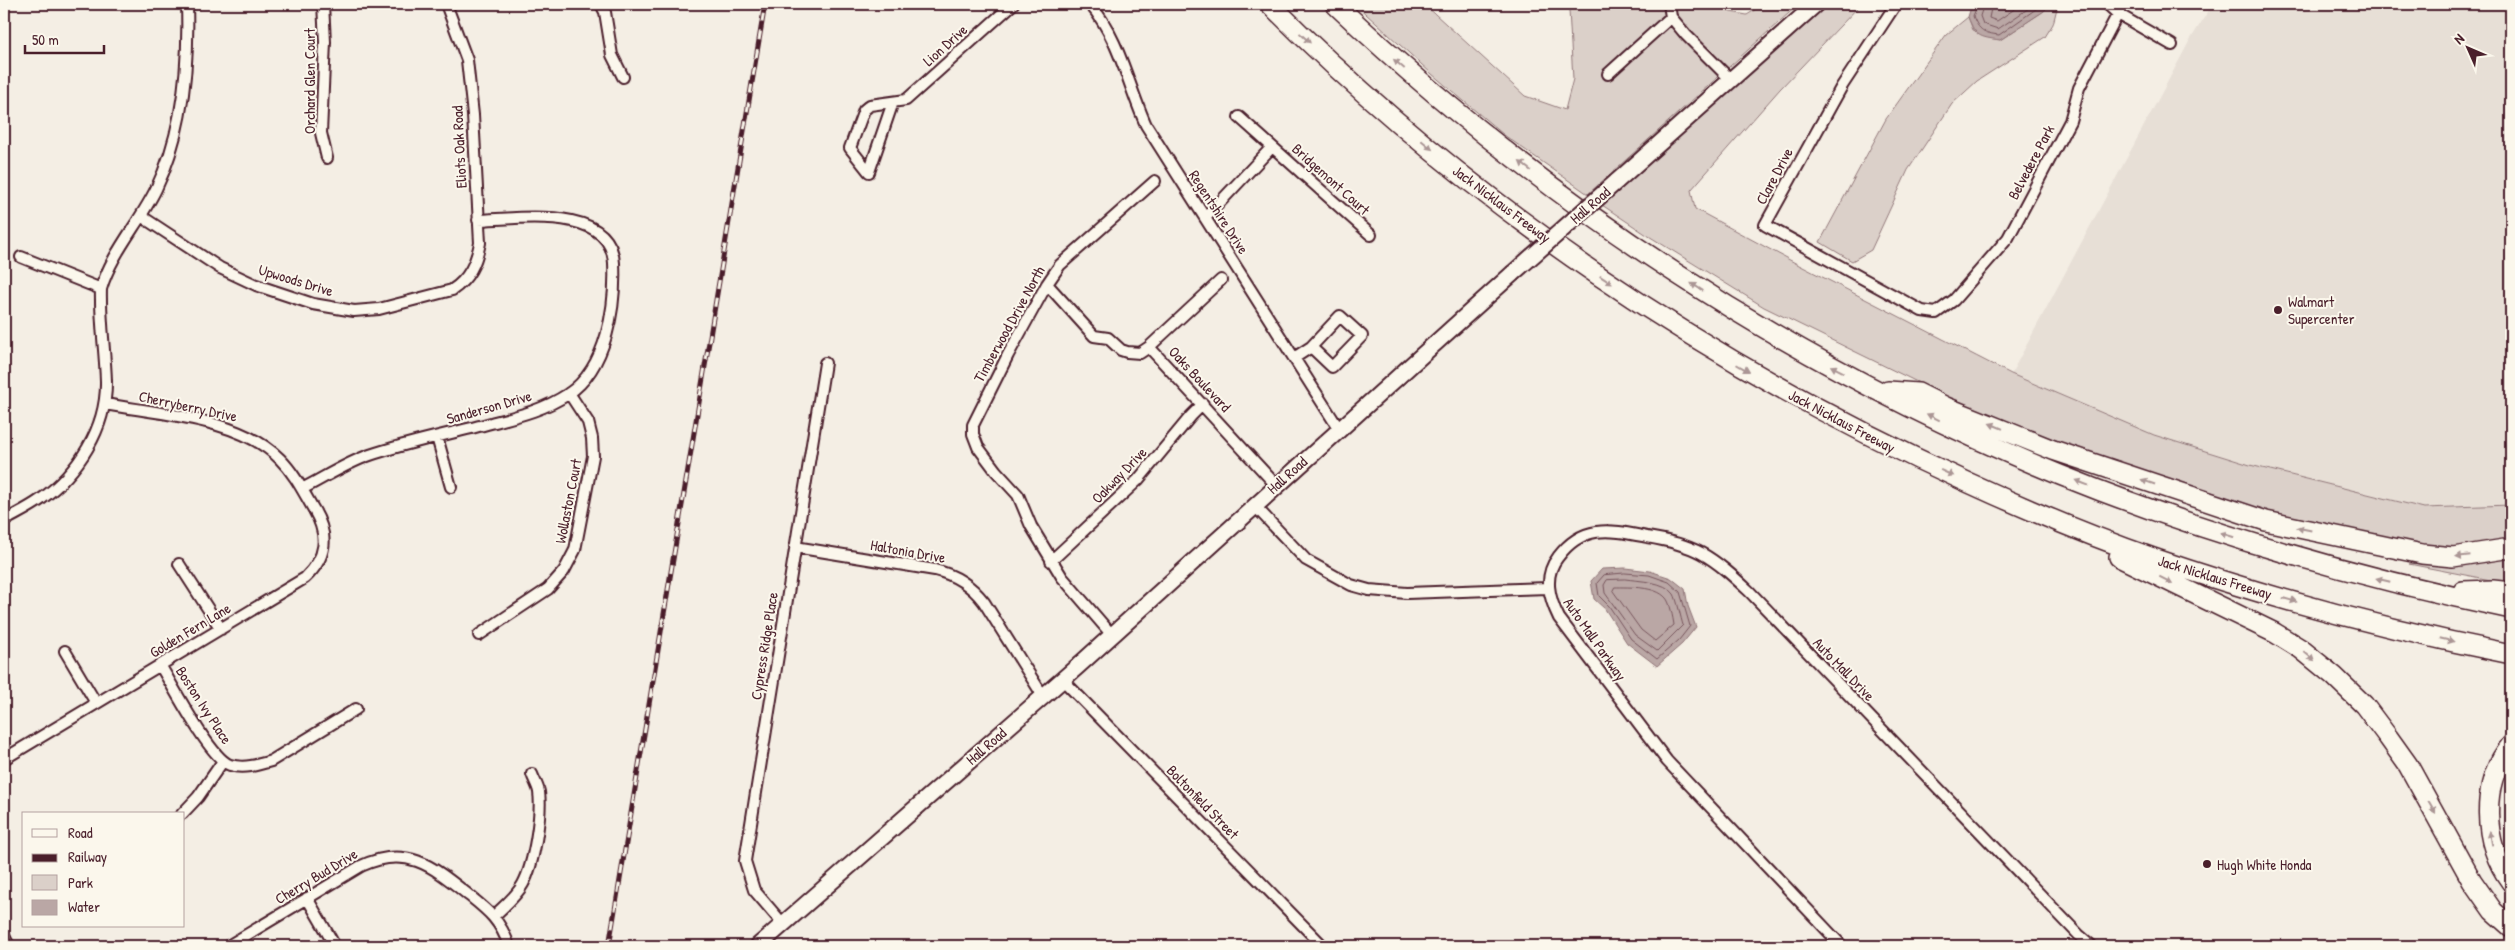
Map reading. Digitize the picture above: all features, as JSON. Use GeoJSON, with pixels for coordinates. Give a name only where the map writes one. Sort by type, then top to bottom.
{"type":"FeatureCollection","features":[{"type":"Feature","properties":{"kind":"highway","name":"Jack Nicklaus Freeway"},"geometry":{"type":"LineString","coordinates":[[1270,4],[1353,82],[1412,133],[1470,181],[1589,269],[1685,332],[1767,382],[1902,453],[2029,510],[2149,557],[2340,614],[2511,654]]}},
{"type":"Feature","properties":{"kind":"highway"},"geometry":{"type":"LineString","coordinates":[[1334,4],[1424,86],[1596,219],[1678,275],[1744,316],[1794,346],[1881,391],[2004,450],[2144,507],[2306,560],[2430,592],[2511,609]]}},
{"type":"Feature","properties":{"kind":"highway"},"geometry":{"type":"LineString","coordinates":[[1881,391],[1918,393],[2053,450],[2266,521],[2422,554],[2453,557],[2511,548]]}},
{"type":"Feature","properties":{"kind":"highway"},"geometry":{"type":"LineString","coordinates":[[2029,510],[2275,633],[2301,649],[2334,676],[2364,705],[2408,765],[2472,881],[2493,911],[2511,928]]}},
{"type":"Feature","properties":{"kind":"highway"},"geometry":{"type":"LineString","coordinates":[[2430,592],[2493,590],[2511,592]]}},
{"type":"Feature","properties":{"kind":"highway"},"geometry":{"type":"LineString","coordinates":[[2511,745],[2499,764],[2492,781],[2488,813],[2493,846],[2511,882]]}},
{"type":"Feature","properties":{"kind":"main road","name":"Hall Road"},"geometry":{"type":"LineString","coordinates":[[758,946],[1112,635],[1276,485],[1816,4]]}},
{"type":"Feature","properties":{"kind":"street"},"geometry":{"type":"LineString","coordinates":[[4,521],[40,500],[70,474],[85,454],[105,404],[106,381],[100,309],[102,289],[106,271],[141,216],[156,188],[177,125],[186,74],[187,4]]}},
{"type":"Feature","properties":{"kind":"street","name":"Orchard Glen Court"},"geometry":{"type":"LineString","coordinates":[[323,4],[325,42],[322,133],[327,158]]}},
{"type":"Feature","properties":{"kind":"street","name":"Eliots Oak Road"},"geometry":{"type":"LineString","coordinates":[[446,4],[467,60],[473,115],[480,243],[476,261],[469,274],[458,286]]}},
{"type":"Feature","properties":{"kind":"street"},"geometry":{"type":"LineString","coordinates":[[601,4],[612,55],[623,77]]}},
{"type":"Feature","properties":{"kind":"street","name":"Lion Drive"},"geometry":{"type":"LineString","coordinates":[[893,102],[869,172],[850,148],[864,110],[870,105],[906,100],[1013,4]]}},
{"type":"Feature","properties":{"kind":"street","name":"Regentshire Drive"},"geometry":{"type":"LineString","coordinates":[[1090,4],[1103,19],[1114,43],[1134,100],[1146,125],[1339,429]]}},
{"type":"Feature","properties":{"kind":"street"},"geometry":{"type":"LineString","coordinates":[[1669,4],[1671,17],[1731,80]]}},
{"type":"Feature","properties":{"kind":"street","name":"Clare Drive"},"geometry":{"type":"LineString","coordinates":[[1896,4],[1842,86],[1765,225],[1922,311],[1936,313]]}},
{"type":"Feature","properties":{"kind":"street"},"geometry":{"type":"LineString","coordinates":[[2107,4],[2118,14],[2172,45]]}},
{"type":"Feature","properties":{"kind":"street","name":"Belvedere Park"},"geometry":{"type":"LineString","coordinates":[[1936,313],[1954,300],[2008,238],[2070,121],[2079,88],[2123,4]]}},
{"type":"Feature","properties":{"kind":"street"},"geometry":{"type":"LineString","coordinates":[[1608,74],[1671,17]]}},
{"type":"Feature","properties":{"kind":"street","name":"Bridgemont Court"},"geometry":{"type":"LineString","coordinates":[[1239,117],[1371,234]]}},
{"type":"Feature","properties":{"kind":"street","name":"Bridgemont Court"},"geometry":{"type":"LineString","coordinates":[[1206,218],[1272,147]]}},
{"type":"Feature","properties":{"kind":"street","name":"Timberwood Drive North"},"geometry":{"type":"LineString","coordinates":[[1051,561],[1031,526],[1018,495],[996,471],[978,447],[973,434],[977,414],[1046,284],[1062,262],[1155,181]]}},
{"type":"Feature","properties":{"kind":"street","name":"Upwoods Drive"},"geometry":{"type":"LineString","coordinates":[[141,216],[220,268],[256,285],[313,304],[354,311],[379,309],[452,290],[458,286]]}},
{"type":"Feature","properties":{"kind":"street","name":"Sanderson Drive"},"geometry":{"type":"LineString","coordinates":[[302,489],[368,456],[536,411],[569,393],[594,367],[606,334],[615,280],[614,258],[604,238],[583,222],[558,218],[478,220]]}},
{"type":"Feature","properties":{"kind":"street"},"geometry":{"type":"LineString","coordinates":[[21,257],[102,289]]}},
{"type":"Feature","properties":{"kind":"street"},"geometry":{"type":"LineString","coordinates":[[1149,347],[1221,280]]}},
{"type":"Feature","properties":{"kind":"street","name":"Oaks Boulevard"},"geometry":{"type":"LineString","coordinates":[[1046,284],[1094,336],[1108,338],[1121,350],[1127,352],[1140,352],[1149,347],[1276,485]]}},
{"type":"Feature","properties":{"kind":"street"},"geometry":{"type":"LineString","coordinates":[[1294,358],[1311,347],[1340,316],[1362,336],[1332,367],[1311,347]]}},
{"type":"Feature","properties":{"kind":"street","name":"Cypress Ridge Place"},"geometry":{"type":"LineString","coordinates":[[783,924],[754,890],[745,861],[825,362]]}},
{"type":"Feature","properties":{"kind":"street","name":"Wollaston Court"},"geometry":{"type":"LineString","coordinates":[[479,635],[548,589],[564,571],[575,550],[593,456],[592,438],[588,422],[569,393]]}},
{"type":"Feature","properties":{"kind":"street","name":"Cherryberry Drive"},"geometry":{"type":"LineString","coordinates":[[105,404],[234,430],[252,437],[281,459],[302,489]]}},
{"type":"Feature","properties":{"kind":"street","name":"Oakway Drive"},"geometry":{"type":"LineString","coordinates":[[1051,561],[1138,480],[1203,404]]}},
{"type":"Feature","properties":{"kind":"street"},"geometry":{"type":"LineString","coordinates":[[437,437],[451,487]]}},
{"type":"Feature","properties":{"kind":"street","name":"Golden Fern Lane"},"geometry":{"type":"LineString","coordinates":[[4,759],[305,578],[317,567],[323,552],[321,525],[302,489]]}},
{"type":"Feature","properties":{"kind":"street","name":"Auto Mall Parkway"},"geometry":{"type":"LineString","coordinates":[[1254,505],[1306,560],[1351,585],[1369,590],[1407,593],[1548,588],[1550,599],[1558,618],[1667,761],[1842,946]]}},
{"type":"Feature","properties":{"kind":"street","name":"Auto Mall Drive"},"geometry":{"type":"LineString","coordinates":[[1548,588],[1551,570],[1562,550],[1585,534],[1601,530],[1612,530],[1672,541],[1700,552],[1723,567],[1749,591],[2079,935],[2092,946]]}},
{"type":"Feature","properties":{"kind":"street","name":"Haltonia Drive"},"geometry":{"type":"LineString","coordinates":[[795,547],[935,570],[963,581],[975,590],[984,602],[1043,696]]}},
{"type":"Feature","properties":{"kind":"street"},"geometry":{"type":"LineString","coordinates":[[1051,561],[1062,577],[1112,635]]}},
{"type":"Feature","properties":{"kind":"street"},"geometry":{"type":"LineString","coordinates":[[180,564],[221,629]]}},
{"type":"Feature","properties":{"kind":"street"},"geometry":{"type":"LineString","coordinates":[[65,651],[96,704]]}},
{"type":"Feature","properties":{"kind":"street","name":"Boston Ivy Place"},"geometry":{"type":"LineString","coordinates":[[160,665],[207,741],[222,761],[243,766],[257,766],[271,761],[356,710]]}},
{"type":"Feature","properties":{"kind":"street","name":"Boltonfield Street"},"geometry":{"type":"LineString","coordinates":[[1062,679],[1323,946]]}},
{"type":"Feature","properties":{"kind":"street"},"geometry":{"type":"LineString","coordinates":[[184,812],[198,797],[222,761]]}},
{"type":"Feature","properties":{"kind":"street"},"geometry":{"type":"LineString","coordinates":[[494,916],[513,898],[523,884],[530,866],[539,810],[539,791],[532,774]]}},
{"type":"Feature","properties":{"kind":"street","name":"Cherry Bud Drive"},"geometry":{"type":"LineString","coordinates":[[228,946],[372,861],[400,857],[425,863],[438,870],[494,916],[509,946]]}},
{"type":"Feature","properties":{"kind":"street"},"geometry":{"type":"LineString","coordinates":[[307,898],[336,946]]}},
{"type":"Feature","properties":{"kind":"street"},"geometry":{"type":"LineString","coordinates":[[4,936],[9,946]]}},
{"type":"Feature","properties":{"kind":"shaded area"},"geometry":{"type":"Polygon","coordinates":[[[2213,4],[2511,4],[2511,505],[2424,508],[2250,465],[2154,435],[2011,374],[2190,40],[2213,4]]]}},
{"type":"Feature","properties":{"kind":"green space"},"geometry":{"type":"Polygon","coordinates":[[[1355,4],[1424,4],[1525,96],[1565,110],[1573,79],[1569,10],[1572,4],[1723,4],[1730,12],[1747,15],[1764,4],[1799,4],[1588,194],[1504,135],[1432,74],[1355,4]]]}},
{"type":"Feature","properties":{"kind":"green space"},"geometry":{"type":"Polygon","coordinates":[[[1828,4],[1861,4],[1780,89],[1691,190],[1695,209],[1799,265],[2011,374],[2154,435],[2250,465],[2424,508],[2511,505],[2511,542],[2431,550],[2293,521],[2011,428],[1764,307],[1602,205],[1828,4]]]}},
{"type":"Feature","properties":{"kind":"green space"},"geometry":{"type":"Polygon","coordinates":[[[2050,4],[2058,4],[2053,24],[2045,37],[1977,81],[1952,104],[1908,170],[1871,250],[1852,261],[1820,242],[1886,119],[1946,35],[1968,17],[1973,30],[2000,40],[2044,11],[2050,4]]]}},
{"type":"Feature","properties":{"kind":"green space"},"geometry":{"type":"Polygon","coordinates":[[[2511,554],[2511,584],[2409,564],[2511,554]]]}},
{"type":"Feature","properties":{"kind":"water"},"geometry":{"type":"Polygon","coordinates":[[[1976,4],[2050,4],[2044,11],[2000,40],[1983,37],[1973,29],[1968,17],[1971,7],[1976,4]]]}},
{"type":"Feature","properties":{"kind":"water"},"geometry":{"type":"Polygon","coordinates":[[[1625,568],[1650,571],[1671,578],[1685,589],[1688,606],[1696,627],[1682,644],[1657,666],[1627,643],[1605,609],[1594,599],[1591,581],[1602,569],[1625,568]]]}},
{"type":"Feature","properties":{"kind":"waterway"},"geometry":{"type":"LineString","coordinates":[[4,13],[11,4]]}},
{"type":"Feature","properties":{"kind":"railway"},"geometry":{"type":"LineString","coordinates":[[609,946],[765,4]]}},
{"type":"Feature","properties":{"kind":"place","name":"Walmart Supercenter"},"geometry":{"type":"Point","coordinates":[2278,310]}},
{"type":"Feature","properties":{"kind":"place","name":"Hugh White Honda"},"geometry":{"type":"Point","coordinates":[2207,864]}}]}
